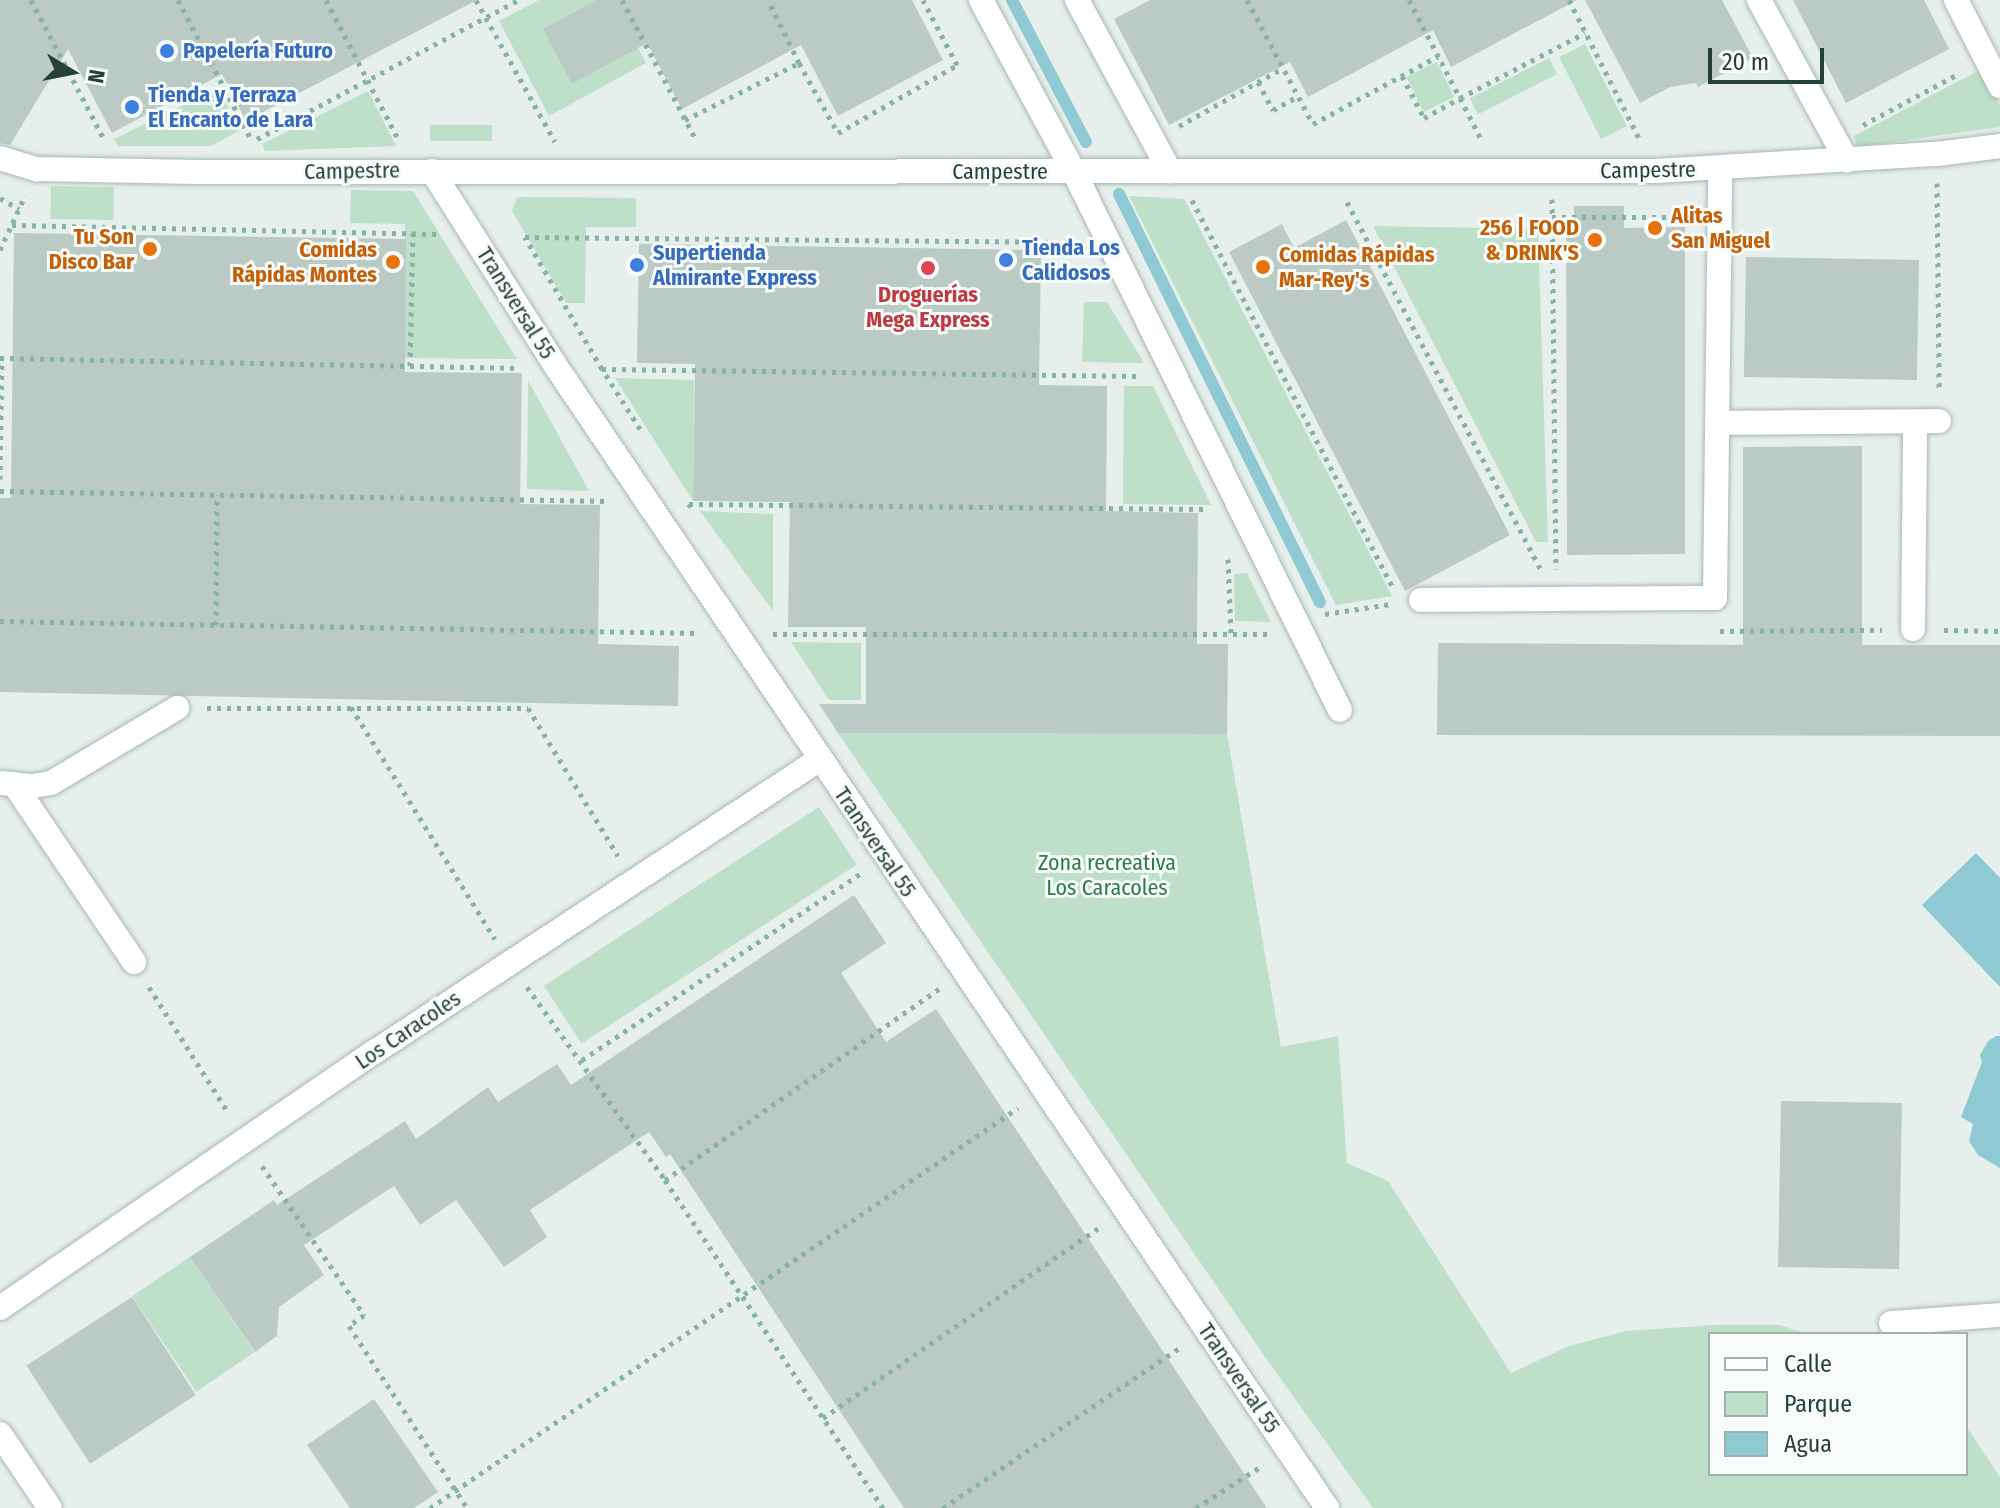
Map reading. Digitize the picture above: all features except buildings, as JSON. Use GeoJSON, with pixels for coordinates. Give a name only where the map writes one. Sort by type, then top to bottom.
{"type":"FeatureCollection","features":[{"type":"Feature","properties":{"kind":"street"},"geometry":{"type":"LineString","coordinates":[[981,0],[1074,172],[1340,710]]}},
{"type":"Feature","properties":{"kind":"street"},"geometry":{"type":"LineString","coordinates":[[1078,0],[1152,141],[1173,171]]}},
{"type":"Feature","properties":{"kind":"street"},"geometry":{"type":"LineString","coordinates":[[1759,0],[1841,150]]}},
{"type":"Feature","properties":{"kind":"street"},"geometry":{"type":"LineString","coordinates":[[1956,0],[2000,86]]}},
{"type":"Feature","properties":{"kind":"street","name":"Campestre"},"geometry":{"type":"LineString","coordinates":[[0,158],[37,169],[120,171],[1552,172],[1720,168],[1841,150],[1937,154],[2000,146]]}},
{"type":"Feature","properties":{"kind":"street"},"geometry":{"type":"LineString","coordinates":[[1411,601],[1715,598],[1720,168]]}},
{"type":"Feature","properties":{"kind":"street","name":"Transversal 55"},"geometry":{"type":"LineString","coordinates":[[423,171],[884,858],[964,971],[1327,1508]]}},
{"type":"Feature","properties":{"kind":"street"},"geometry":{"type":"LineString","coordinates":[[1717,423],[1927,422],[1913,629]]}},
{"type":"Feature","properties":{"kind":"street"},"geometry":{"type":"LineString","coordinates":[[7,783],[51,783],[177,708]]}},
{"type":"Feature","properties":{"kind":"street","name":"Los Caracoles"},"geometry":{"type":"LineString","coordinates":[[0,1308],[509,962],[820,759]]}},
{"type":"Feature","properties":{"kind":"street"},"geometry":{"type":"LineString","coordinates":[[7,783],[134,962]]}},
{"type":"Feature","properties":{"kind":"street"},"geometry":{"type":"LineString","coordinates":[[1891,1323],[2000,1315]]}},
{"type":"Feature","properties":{"kind":"street"},"geometry":{"type":"LineString","coordinates":[[0,1434],[50,1508]]}},
{"type":"Feature","properties":{"kind":"path"},"geometry":{"type":"LineString","coordinates":[[31,0],[120,171]]}},
{"type":"Feature","properties":{"kind":"path"},"geometry":{"type":"LineString","coordinates":[[178,0],[269,172]]}},
{"type":"Feature","properties":{"kind":"path"},"geometry":{"type":"LineString","coordinates":[[326,0],[368,80],[423,171]]}},
{"type":"Feature","properties":{"kind":"path"},"geometry":{"type":"LineString","coordinates":[[476,0],[571,171]]}},
{"type":"Feature","properties":{"kind":"path"},"geometry":{"type":"LineString","coordinates":[[252,141],[518,0]]}},
{"type":"Feature","properties":{"kind":"path"},"geometry":{"type":"LineString","coordinates":[[622,0],[712,171]]}},
{"type":"Feature","properties":{"kind":"path"},"geometry":{"type":"LineString","coordinates":[[768,0],[838,133],[957,65],[923,0]]}},
{"type":"Feature","properties":{"kind":"path"},"geometry":{"type":"LineString","coordinates":[[1247,0],[1313,124],[1438,56]]}},
{"type":"Feature","properties":{"kind":"path"},"geometry":{"type":"LineString","coordinates":[[1409,0],[1496,171]]}},
{"type":"Feature","properties":{"kind":"path"},"geometry":{"type":"LineString","coordinates":[[1569,0],[1656,171]]}},
{"type":"Feature","properties":{"kind":"path"},"geometry":{"type":"LineString","coordinates":[[1402,76],[1424,118],[1585,33]]}},
{"type":"Feature","properties":{"kind":"path"},"geometry":{"type":"LineString","coordinates":[[1841,150],[1986,59]]}},
{"type":"Feature","properties":{"kind":"path"},"geometry":{"type":"LineString","coordinates":[[685,120],[799,63]]}},
{"type":"Feature","properties":{"kind":"path"},"geometry":{"type":"LineString","coordinates":[[1152,141],[1283,68]]}},
{"type":"Feature","properties":{"kind":"path"},"geometry":{"type":"LineString","coordinates":[[1258,82],[1273,110],[1298,96]]}},
{"type":"Feature","properties":{"kind":"path"},"geometry":{"type":"LineString","coordinates":[[1927,422],[1937,154]]}},
{"type":"Feature","properties":{"kind":"path"},"geometry":{"type":"LineString","coordinates":[[0,250],[37,169]]}},
{"type":"Feature","properties":{"kind":"path"},"geometry":{"type":"LineString","coordinates":[[1329,170],[1556,598]]}},
{"type":"Feature","properties":{"kind":"path"},"geometry":{"type":"LineString","coordinates":[[1173,171],[1411,601]]}},
{"type":"Feature","properties":{"kind":"path"},"geometry":{"type":"LineString","coordinates":[[1552,172],[1556,598]]}},
{"type":"Feature","properties":{"kind":"path"},"geometry":{"type":"LineString","coordinates":[[0,198],[19,209]]}},
{"type":"Feature","properties":{"kind":"path"},"geometry":{"type":"LineString","coordinates":[[1552,217],[1720,217]]}},
{"type":"Feature","properties":{"kind":"path"},"geometry":{"type":"LineString","coordinates":[[12,225],[447,234]]}},
{"type":"Feature","properties":{"kind":"path"},"geometry":{"type":"LineString","coordinates":[[410,366],[413,233]]}},
{"type":"Feature","properties":{"kind":"path"},"geometry":{"type":"LineString","coordinates":[[641,430],[525,237],[1081,242]]}},
{"type":"Feature","properties":{"kind":"path"},"geometry":{"type":"LineString","coordinates":[[0,479],[1,358],[532,368]]}},
{"type":"Feature","properties":{"kind":"path"},"geometry":{"type":"LineString","coordinates":[[602,369],[1142,376]]}},
{"type":"Feature","properties":{"kind":"path"},"geometry":{"type":"LineString","coordinates":[[0,491],[613,501]]}},
{"type":"Feature","properties":{"kind":"path"},"geometry":{"type":"LineString","coordinates":[[681,492],[697,517]]}},
{"type":"Feature","properties":{"kind":"path"},"geometry":{"type":"LineString","coordinates":[[216,625],[217,495]]}},
{"type":"Feature","properties":{"kind":"path"},"geometry":{"type":"LineString","coordinates":[[689,504],[1211,509]]}},
{"type":"Feature","properties":{"kind":"path"},"geometry":{"type":"LineString","coordinates":[[1228,556],[1231,634]]}},
{"type":"Feature","properties":{"kind":"path"},"geometry":{"type":"LineString","coordinates":[[1715,598],[1716,631],[2000,631]]}},
{"type":"Feature","properties":{"kind":"path"},"geometry":{"type":"LineString","coordinates":[[1322,615],[1360,608]]}},
{"type":"Feature","properties":{"kind":"path"},"geometry":{"type":"LineString","coordinates":[[0,621],[735,633]]}},
{"type":"Feature","properties":{"kind":"path"},"geometry":{"type":"LineString","coordinates":[[767,621],[775,635],[1273,634]]}},
{"type":"Feature","properties":{"kind":"path"},"geometry":{"type":"LineString","coordinates":[[351,707],[509,962],[665,1180],[883,1508]]}},
{"type":"Feature","properties":{"kind":"path"},"geometry":{"type":"LineString","coordinates":[[177,708],[528,708],[633,881]]}},
{"type":"Feature","properties":{"kind":"path"},"geometry":{"type":"LineString","coordinates":[[582,1060],[884,858]]}},
{"type":"Feature","properties":{"kind":"path"},"geometry":{"type":"LineString","coordinates":[[134,962],[245,1139],[364,1315],[349,1326],[467,1508]]}},
{"type":"Feature","properties":{"kind":"path"},"geometry":{"type":"LineString","coordinates":[[665,1180],[964,971]]}},
{"type":"Feature","properties":{"kind":"path"},"geometry":{"type":"LineString","coordinates":[[430,1508],[1045,1091]]}},
{"type":"Feature","properties":{"kind":"path"},"geometry":{"type":"LineString","coordinates":[[823,1418],[1125,1210]]}},
{"type":"Feature","properties":{"kind":"path"},"geometry":{"type":"LineString","coordinates":[[943,1508],[1206,1329]]}},
{"type":"Feature","properties":{"kind":"path"},"geometry":{"type":"LineString","coordinates":[[1196,1508],[1287,1449]]}},
{"type":"Feature","properties":{"kind":"green space"},"geometry":{"type":"Polygon","coordinates":[[[539,0],[613,0],[646,63],[549,116],[499,21],[539,0]]]}},
{"type":"Feature","properties":{"kind":"green space"},"geometry":{"type":"Polygon","coordinates":[[[1585,44],[1627,126],[1601,139],[1559,57],[1585,44]]]}},
{"type":"Feature","properties":{"kind":"green space"},"geometry":{"type":"Polygon","coordinates":[[[1549,58],[1557,74],[1478,114],[1470,98],[1549,58]]]}},
{"type":"Feature","properties":{"kind":"green space"},"geometry":{"type":"Polygon","coordinates":[[[1437,62],[1454,97],[1424,112],[1406,77],[1437,62]]]}},
{"type":"Feature","properties":{"kind":"green space"},"geometry":{"type":"Polygon","coordinates":[[[1982,69],[2000,106],[2000,127],[1857,147],[1854,136],[1982,69]]]}},
{"type":"Feature","properties":{"kind":"green space"},"geometry":{"type":"Polygon","coordinates":[[[218,88],[240,130],[211,146],[118,146],[114,139],[218,88]]]}},
{"type":"Feature","properties":{"kind":"green space"},"geometry":{"type":"Polygon","coordinates":[[[368,91],[396,146],[265,151],[262,144],[368,91]]]}},
{"type":"Feature","properties":{"kind":"green space"},"geometry":{"type":"Polygon","coordinates":[[[430,125],[492,125],[492,141],[430,141],[430,125]]]}},
{"type":"Feature","properties":{"kind":"green space"},"geometry":{"type":"Polygon","coordinates":[[[51,186],[114,187],[113,220],[50,219],[51,186]]]}},
{"type":"Feature","properties":{"kind":"green space"},"geometry":{"type":"Polygon","coordinates":[[[351,190],[413,191],[517,359],[405,358],[405,224],[350,223],[351,190]]]}},
{"type":"Feature","properties":{"kind":"green space"},"geometry":{"type":"Polygon","coordinates":[[[1129,196],[1184,199],[1392,596],[1336,605],[1129,196]]]}},
{"type":"Feature","properties":{"kind":"green space"},"geometry":{"type":"Polygon","coordinates":[[[517,197],[636,198],[636,227],[586,227],[585,303],[566,303],[512,211],[517,197]]]}},
{"type":"Feature","properties":{"kind":"green space"},"geometry":{"type":"Polygon","coordinates":[[[1373,226],[1538,229],[1548,542],[1536,542],[1373,226]]]}},
{"type":"Feature","properties":{"kind":"green space"},"geometry":{"type":"Polygon","coordinates":[[[1084,302],[1107,302],[1144,363],[1082,362],[1084,302]]]}},
{"type":"Feature","properties":{"kind":"green space"},"geometry":{"type":"Polygon","coordinates":[[[615,378],[694,380],[693,501],[680,481],[615,378]]]}},
{"type":"Feature","properties":{"kind":"green space"},"geometry":{"type":"Polygon","coordinates":[[[528,380],[589,491],[527,489],[528,380]]]}},
{"type":"Feature","properties":{"kind":"green space"},"geometry":{"type":"Polygon","coordinates":[[[1124,386],[1153,386],[1211,505],[1123,504],[1124,386]]]}},
{"type":"Feature","properties":{"kind":"green space"},"geometry":{"type":"Polygon","coordinates":[[[700,511],[773,514],[773,611],[700,511]]]}},
{"type":"Feature","properties":{"kind":"green space"},"geometry":{"type":"Polygon","coordinates":[[[1247,573],[1271,622],[1235,621],[1234,574],[1247,573]]]}},
{"type":"Feature","properties":{"kind":"green space"},"geometry":{"type":"Polygon","coordinates":[[[791,642],[861,643],[861,700],[829,700],[791,642]]]}},
{"type":"Feature","properties":{"kind":"green space","name":"Zona recreativa Los Caracoles"},"geometry":{"type":"Polygon","coordinates":[[[838,733],[1227,734],[1281,1047],[1338,1036],[1347,1163],[1388,1181],[1511,1373],[1569,1346],[1626,1331],[1715,1325],[1779,1325],[1801,1332],[1708,1332],[1708,1476],[1968,1476],[1968,1429],[2000,1477],[2000,1508],[1373,1508],[1265,1357],[838,733]]]}},
{"type":"Feature","properties":{"kind":"green space"},"geometry":{"type":"Polygon","coordinates":[[[819,807],[857,865],[581,1044],[544,986],[819,807]]]}},
{"type":"Feature","properties":{"kind":"green space"},"geometry":{"type":"Polygon","coordinates":[[[190,1257],[254,1352],[196,1391],[132,1296],[190,1257]]]}},
{"type":"Feature","properties":{"kind":"water"},"geometry":{"type":"Polygon","coordinates":[[[1976,853],[2000,878],[2000,987],[1922,905],[1976,853]]]}},
{"type":"Feature","properties":{"kind":"water"},"geometry":{"type":"Polygon","coordinates":[[[2000,1036],[2000,1168],[1978,1155],[1969,1141],[1973,1124],[1961,1117],[1982,1062],[1980,1055],[1988,1041],[2000,1036]]]}},
{"type":"Feature","properties":{"kind":"waterway"},"geometry":{"type":"LineString","coordinates":[[1012,0],[1086,142]]}},
{"type":"Feature","properties":{"kind":"waterway"},"geometry":{"type":"LineString","coordinates":[[1119,194],[1320,602]]}},
{"type":"Feature","properties":{"kind":"place","name":"Papelería Futuro"},"geometry":{"type":"Point","coordinates":[167,51]}},
{"type":"Feature","properties":{"kind":"place","name":"Tienda y Terraza El Encanto de Lara"},"geometry":{"type":"Point","coordinates":[132,107]}},
{"type":"Feature","properties":{"kind":"place","name":"Alitas San Miguel"},"geometry":{"type":"Point","coordinates":[1655,228]}},
{"type":"Feature","properties":{"kind":"place","name":"256 | FOOD & DRINK'S"},"geometry":{"type":"Point","coordinates":[1595,240]}},
{"type":"Feature","properties":{"kind":"place","name":"Tu Son Disco Bar"},"geometry":{"type":"Point","coordinates":[150,249]}},
{"type":"Feature","properties":{"kind":"place","name":"Tienda Los Calidosos"},"geometry":{"type":"Point","coordinates":[1006,260]}},
{"type":"Feature","properties":{"kind":"place","name":"Comidas Rápidas Montes"},"geometry":{"type":"Point","coordinates":[393,262]}},
{"type":"Feature","properties":{"kind":"place","name":"Supertienda Almirante Express"},"geometry":{"type":"Point","coordinates":[637,265]}},
{"type":"Feature","properties":{"kind":"place","name":"Comidas Rápidas Mar-Rey's"},"geometry":{"type":"Point","coordinates":[1263,267]}},
{"type":"Feature","properties":{"kind":"place","name":"Droguerías Mega Express"},"geometry":{"type":"Point","coordinates":[928,268]}}]}
